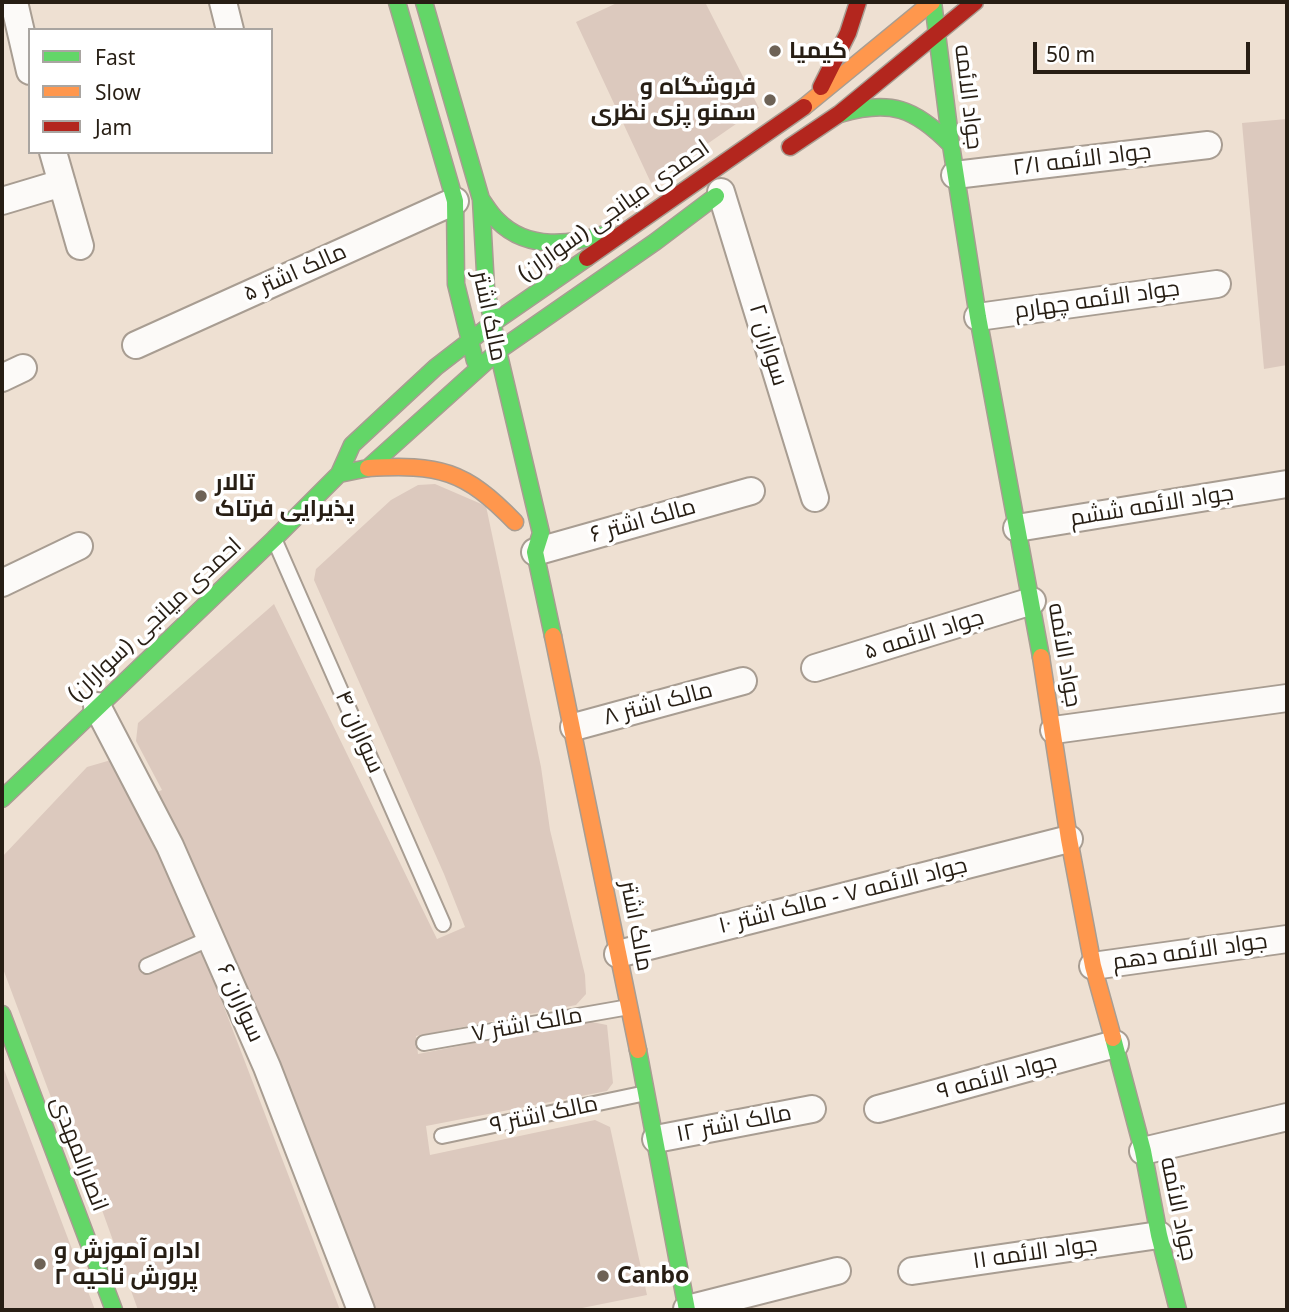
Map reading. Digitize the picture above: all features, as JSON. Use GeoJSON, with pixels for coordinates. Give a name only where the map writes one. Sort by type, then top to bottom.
{"type":"FeatureCollection","features":[{"type":"Feature","properties":{"kind":"main road","name":"مالک اشتر"},"geometry":{"type":"LineString","coordinates":[[397,2],[454,201],[456,284],[479,376]]}},
{"type":"Feature","properties":{"kind":"main road","name":"مالک اشتر"},"geometry":{"type":"LineString","coordinates":[[424,2],[481,199],[486,289],[541,533],[535,552],[574,727],[647,1093],[685,1310]]}},
{"type":"Feature","properties":{"kind":"main road"},"geometry":{"type":"LineString","coordinates":[[815,100],[848,33],[858,2]]}},
{"type":"Feature","properties":{"kind":"main road","name":"احمدی میانجی (سواران)"},"geometry":{"type":"LineString","coordinates":[[2,799],[340,474],[352,445],[469,340],[815,100],[933,2]]}},
{"type":"Feature","properties":{"kind":"main road","name":"جواد الائمه"},"geometry":{"type":"LineString","coordinates":[[933,2],[955,175],[978,317],[1032,601],[1069,839],[1093,966],[1143,1151],[1158,1235],[1178,1310]]}},
{"type":"Feature","properties":{"kind":"main road"},"geometry":{"type":"LineString","coordinates":[[775,157],[839,114],[975,2]]}},
{"type":"Feature","properties":{"kind":"main road"},"geometry":{"type":"LineString","coordinates":[[972,26],[988,2]]}},
{"type":"Feature","properties":{"kind":"main road"},"geometry":{"type":"LineString","coordinates":[[944,83],[955,57]]}},
{"type":"Feature","properties":{"kind":"main road"},"geometry":{"type":"LineString","coordinates":[[839,114],[862,106],[885,105],[911,113],[932,124],[951,145]]}},
{"type":"Feature","properties":{"kind":"main road","name":"احمدی میانجی (سواران)"},"geometry":{"type":"LineString","coordinates":[[369,468],[479,376],[498,351],[727,188]]}},
{"type":"Feature","properties":{"kind":"main road"},"geometry":{"type":"LineString","coordinates":[[481,199],[497,222],[512,232],[545,244],[580,242],[629,227]]}},
{"type":"Feature","properties":{"kind":"main road"},"geometry":{"type":"LineString","coordinates":[[419,383],[447,334],[456,284]]}},
{"type":"Feature","properties":{"kind":"main road"},"geometry":{"type":"LineString","coordinates":[[532,348],[555,312]]}},
{"type":"Feature","properties":{"kind":"main road"},"geometry":{"type":"LineString","coordinates":[[514,416],[520,379]]}},
{"type":"Feature","properties":{"kind":"main road"},"geometry":{"type":"LineString","coordinates":[[340,474],[369,468],[401,466],[433,467],[457,473],[476,484],[515,522]]}},
{"type":"Feature","properties":{"kind":"main road","name":"مالک اشتر"},"geometry":{"type":"LineString","coordinates":[[509,497],[520,538],[535,552]]}},
{"type":"Feature","properties":{"kind":"main road","name":"انصارالمهدی"},"geometry":{"type":"LineString","coordinates":[[2,1014],[114,1310]]}},
{"type":"Feature","properties":{"kind":"street"},"geometry":{"type":"LineString","coordinates":[[14,2],[12,46],[28,68]]}},
{"type":"Feature","properties":{"kind":"street"},"geometry":{"type":"LineString","coordinates":[[223,2],[230,28]]}},
{"type":"Feature","properties":{"kind":"street","name":"جواد الائمه ۲/۱"},"geometry":{"type":"LineString","coordinates":[[955,175],[1208,145]]}},
{"type":"Feature","properties":{"kind":"street"},"geometry":{"type":"LineString","coordinates":[[54,154],[79,246]]}},
{"type":"Feature","properties":{"kind":"street"},"geometry":{"type":"LineString","coordinates":[[2,201],[62,183]]}},
{"type":"Feature","properties":{"kind":"street","name":"سواران ۲"},"geometry":{"type":"LineString","coordinates":[[727,188],[815,498]]}},
{"type":"Feature","properties":{"kind":"street","name":"مالک اشتر ۵"},"geometry":{"type":"LineString","coordinates":[[136,345],[454,201]]}},
{"type":"Feature","properties":{"kind":"street","name":"جواد الائمه چهارم"},"geometry":{"type":"LineString","coordinates":[[978,317],[1217,284]]}},
{"type":"Feature","properties":{"kind":"street","name":"جواد الائمه ششم"},"geometry":{"type":"LineString","coordinates":[[1017,527],[1287,484]]}},
{"type":"Feature","properties":{"kind":"street","name":"مالک اشتر ۶"},"geometry":{"type":"LineString","coordinates":[[535,552],[751,491]]}},
{"type":"Feature","properties":{"kind":"street"},"geometry":{"type":"LineString","coordinates":[[2,583],[79,545]]}},
{"type":"Feature","properties":{"kind":"street","name":"جواد الائمه ۵"},"geometry":{"type":"LineString","coordinates":[[815,668],[1032,601]]}},
{"type":"Feature","properties":{"kind":"street","name":"مالک اشتر ۸"},"geometry":{"type":"LineString","coordinates":[[574,727],[743,681]]}},
{"type":"Feature","properties":{"kind":"street"},"geometry":{"type":"LineString","coordinates":[[1054,730],[1287,698]]}},
{"type":"Feature","properties":{"kind":"street","name":"سواران ۶"},"geometry":{"type":"LineString","coordinates":[[97,706],[170,846],[211,938],[267,1067],[361,1310]]}},
{"type":"Feature","properties":{"kind":"street","name":"جواد الائمه ۷ - مالک اشتر ۱۰"},"geometry":{"type":"LineString","coordinates":[[618,954],[1069,839]]}},
{"type":"Feature","properties":{"kind":"street","name":"جواد الائمه دهم"},"geometry":{"type":"LineString","coordinates":[[1093,966],[1287,939]]}},
{"type":"Feature","properties":{"kind":"street","name":"جواد الائمه ۹"},"geometry":{"type":"LineString","coordinates":[[878,1109],[1115,1044]]}},
{"type":"Feature","properties":{"kind":"street","name":"مالک اشتر ۱۲"},"geometry":{"type":"LineString","coordinates":[[656,1139],[812,1109]]}},
{"type":"Feature","properties":{"kind":"street"},"geometry":{"type":"LineString","coordinates":[[1143,1151],[1287,1117]]}},
{"type":"Feature","properties":{"kind":"street","name":"جواد الائمه ۱۱"},"geometry":{"type":"LineString","coordinates":[[912,1271],[1158,1235]]}},
{"type":"Feature","properties":{"kind":"street"},"geometry":{"type":"LineString","coordinates":[[685,1310],[837,1271]]}},
{"type":"Feature","properties":{"kind":"lane","name":"سواران ۴"},"geometry":{"type":"LineString","coordinates":[[274,539],[443,924]]}},
{"type":"Feature","properties":{"kind":"lane"},"geometry":{"type":"LineString","coordinates":[[147,966],[211,938]]}},
{"type":"Feature","properties":{"kind":"lane","name":"مالک اشتر ۷"},"geometry":{"type":"LineString","coordinates":[[424,1043],[629,1007]]}},
{"type":"Feature","properties":{"kind":"lane","name":"مالک اشتر ۹"},"geometry":{"type":"LineString","coordinates":[[442,1136],[647,1093]]}},
{"type":"Feature","properties":{"kind":"building"},"geometry":{"type":"Polygon","coordinates":[[[619,2],[705,2],[759,108],[651,183],[576,22],[619,2]]]}},
{"type":"Feature","properties":{"kind":"building"},"geometry":{"type":"Polygon","coordinates":[[[1287,119],[1287,365],[1264,369],[1242,123],[1287,119]]]}},
{"type":"Feature","properties":{"kind":"building"},"geometry":{"type":"Polygon","coordinates":[[[435,484],[486,506],[541,767],[550,830],[585,975],[586,994],[576,1005],[416,1036],[418,1054],[587,1021],[607,1025],[613,1083],[607,1091],[426,1126],[430,1155],[595,1120],[610,1127],[647,1295],[572,1310],[369,1310],[281,1064],[155,793],[162,790],[136,741],[138,723],[274,604],[437,939],[465,927],[314,580],[316,569],[391,500],[418,485],[435,484]]]}},
{"type":"Feature","properties":{"kind":"building"},"geometry":{"type":"Polygon","coordinates":[[[111,760],[144,823],[201,947],[340,1310],[138,1310],[102,1210],[52,1100],[2,966],[2,857],[87,767],[111,760]]]}},
{"type":"Feature","properties":{"kind":"building","name":"اداره آموزش و پرورش ناحیه ۲"},"geometry":{"type":"Polygon","coordinates":[[[2,1064],[95,1310],[2,1310],[2,1064]]]}},
{"type":"Feature","properties":{"kind":"traffic: fast"},"geometry":{"type":"LineString","coordinates":[[397,2],[455,201],[456,284],[475,361]]}},
{"type":"Feature","properties":{"kind":"traffic: fast"},"geometry":{"type":"LineString","coordinates":[[424,2],[481,199],[486,289],[541,533],[535,552],[553,636]]}},
{"type":"Feature","properties":{"kind":"traffic: fast"},"geometry":{"type":"LineString","coordinates":[[933,2],[951,145],[978,317],[1041,657]]}},
{"type":"Feature","properties":{"kind":"traffic: fast"},"geometry":{"type":"LineString","coordinates":[[840,114],[873,107],[901,110],[926,122],[951,145]]}},
{"type":"Feature","properties":{"kind":"traffic: fast"},"geometry":{"type":"LineString","coordinates":[[339,474],[368,468],[498,351],[655,242],[716,196]]}},
{"type":"Feature","properties":{"kind":"traffic: fast"},"geometry":{"type":"LineString","coordinates":[[481,199],[495,219],[510,231],[536,241],[565,242],[608,233]]}},
{"type":"Feature","properties":{"kind":"traffic: fast"},"geometry":{"type":"LineString","coordinates":[[2,799],[274,539],[339,474],[352,445],[436,367],[493,323],[587,258]]}},
{"type":"Feature","properties":{"kind":"traffic: fast"},"geometry":{"type":"LineString","coordinates":[[2,1014],[114,1310]]}},
{"type":"Feature","properties":{"kind":"traffic: fast"},"geometry":{"type":"LineString","coordinates":[[1113,1038],[1143,1151],[1159,1235],[1178,1310]]}},
{"type":"Feature","properties":{"kind":"traffic: fast"},"geometry":{"type":"LineString","coordinates":[[638,1050],[687,1310]]}},
{"type":"Feature","properties":{"kind":"traffic: slow"},"geometry":{"type":"LineString","coordinates":[[804,107],[932,2]]}},
{"type":"Feature","properties":{"kind":"traffic: slow"},"geometry":{"type":"LineString","coordinates":[[368,468],[414,467],[449,474],[481,491],[515,522]]}},
{"type":"Feature","properties":{"kind":"traffic: slow"},"geometry":{"type":"LineString","coordinates":[[553,636],[638,1050]]}},
{"type":"Feature","properties":{"kind":"traffic: slow"},"geometry":{"type":"LineString","coordinates":[[1041,657],[1069,839],[1093,966],[1113,1038]]}},
{"type":"Feature","properties":{"kind":"traffic: jam"},"geometry":{"type":"LineString","coordinates":[[821,87],[848,33],[858,2]]}},
{"type":"Feature","properties":{"kind":"traffic: jam"},"geometry":{"type":"LineString","coordinates":[[790,147],[839,114],[975,2]]}},
{"type":"Feature","properties":{"kind":"traffic: jam"},"geometry":{"type":"LineString","coordinates":[[587,258],[804,107]]}},
{"type":"Feature","properties":{"kind":"place","name":"کیمیا"},"geometry":{"type":"Point","coordinates":[775,51]}},
{"type":"Feature","properties":{"kind":"place","name":"فروشگاه و سمنو پزی نظری"},"geometry":{"type":"Point","coordinates":[770,100]}},
{"type":"Feature","properties":{"kind":"place","name":"تالار پذیرایی فرتاک"},"geometry":{"type":"Point","coordinates":[201,496]}},
{"type":"Feature","properties":{"kind":"place","name":"اداره آموزش و پرورش ناحیه ۲"},"geometry":{"type":"Point","coordinates":[40,1264]}},
{"type":"Feature","properties":{"kind":"place","name":"Canbo"},"geometry":{"type":"Point","coordinates":[603,1276]}}]}
